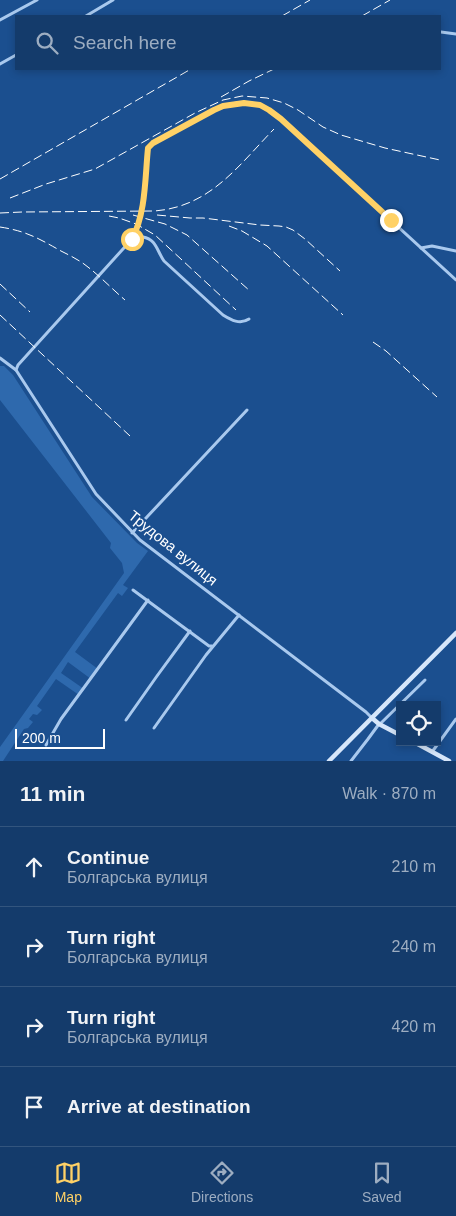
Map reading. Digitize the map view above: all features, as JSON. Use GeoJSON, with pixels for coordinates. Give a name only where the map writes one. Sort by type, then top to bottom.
{"type":"FeatureCollection","features":[{"type":"Feature","properties":{"kind":"street"},"geometry":{"type":"LineString","coordinates":[[0,20],[37,0]]}},
{"type":"Feature","properties":{"kind":"street"},"geometry":{"type":"LineString","coordinates":[[88,15],[113,0]]}},
{"type":"Feature","properties":{"kind":"street"},"geometry":{"type":"LineString","coordinates":[[441,32],[456,34]]}},
{"type":"Feature","properties":{"kind":"street"},"geometry":{"type":"LineString","coordinates":[[0,64],[15,56]]}},
{"type":"Feature","properties":{"kind":"street"},"geometry":{"type":"LineString","coordinates":[[16,370],[18,365],[136,233],[142,211],[148,148],[153,143],[223,106],[244,103],[260,105],[281,119],[456,280]]}},
{"type":"Feature","properties":{"kind":"street"},"geometry":{"type":"LineString","coordinates":[[132,239],[135,240],[143,236],[150,239],[164,261],[223,315],[240,322],[248,319]]}},
{"type":"Feature","properties":{"kind":"street"},"geometry":{"type":"LineString","coordinates":[[421,248],[432,246],[456,251]]}},
{"type":"Feature","properties":{"kind":"street","name":"Трудова вулиця"},"geometry":{"type":"LineString","coordinates":[[0,358],[16,370],[96,494],[132,533],[372,718]]}},
{"type":"Feature","properties":{"kind":"street"},"geometry":{"type":"LineString","coordinates":[[132,533],[247,410]]}},
{"type":"Feature","properties":{"kind":"street"},"geometry":{"type":"LineString","coordinates":[[133,590],[209,646],[213,646]]}},
{"type":"Feature","properties":{"kind":"street"},"geometry":{"type":"LineString","coordinates":[[46,745],[62,719],[148,600]]}},
{"type":"Feature","properties":{"kind":"street"},"geometry":{"type":"LineString","coordinates":[[154,728],[213,646],[239,615]]}},
{"type":"Feature","properties":{"kind":"street"},"geometry":{"type":"LineString","coordinates":[[126,720],[190,631]]}},
{"type":"Feature","properties":{"kind":"street"},"geometry":{"type":"LineString","coordinates":[[329,761],[456,633]]}},
{"type":"Feature","properties":{"kind":"street"},"geometry":{"type":"LineString","coordinates":[[351,761],[379,724],[425,680]]}},
{"type":"Feature","properties":{"kind":"street"},"geometry":{"type":"LineString","coordinates":[[372,718],[396,733]]}},
{"type":"Feature","properties":{"kind":"street"},"geometry":{"type":"LineString","coordinates":[[432,752],[456,719]]}},
{"type":"Feature","properties":{"kind":"street"},"geometry":{"type":"LineString","coordinates":[[421,746],[449,761]]}},
{"type":"Feature","properties":{"kind":"shaded area"},"geometry":{"type":"Polygon","coordinates":[[[0,366],[4,366],[13,375],[92,497],[137,543],[148,551],[123,585],[128,588],[122,596],[118,593],[75,652],[98,669],[91,679],[68,662],[61,673],[84,689],[79,695],[56,679],[37,706],[42,710],[37,715],[33,714],[29,719],[33,722],[28,728],[24,729],[3,761],[0,761],[0,747],[124,573],[122,563],[110,548],[111,543],[0,400],[0,366]]]}},
{"type":"Feature","properties":{"kind":"railway"},"geometry":{"type":"LineString","coordinates":[[284,15],[310,0]]}},
{"type":"Feature","properties":{"kind":"railway"},"geometry":{"type":"LineString","coordinates":[[364,15],[390,0]]}},
{"type":"Feature","properties":{"kind":"railway"},"geometry":{"type":"LineString","coordinates":[[0,179],[189,70]]}},
{"type":"Feature","properties":{"kind":"railway"},"geometry":{"type":"LineString","coordinates":[[221,97],[272,70]]}},
{"type":"Feature","properties":{"kind":"railway"},"geometry":{"type":"LineString","coordinates":[[10,198],[46,184],[95,169],[195,113],[223,100],[242,96],[267,98],[284,103],[323,127],[341,135],[385,148],[440,160]]}},
{"type":"Feature","properties":{"kind":"railway"},"geometry":{"type":"LineString","coordinates":[[0,213],[154,211],[174,208],[191,202],[222,182],[274,129]]}},
{"type":"Feature","properties":{"kind":"railway"},"geometry":{"type":"LineString","coordinates":[[133,215],[165,224],[187,235],[250,291]]}},
{"type":"Feature","properties":{"kind":"railway"},"geometry":{"type":"LineString","coordinates":[[157,215],[286,227],[305,239],[340,271]]}},
{"type":"Feature","properties":{"kind":"railway"},"geometry":{"type":"LineString","coordinates":[[109,216],[136,224],[155,235],[236,310]]}},
{"type":"Feature","properties":{"kind":"railway"},"geometry":{"type":"LineString","coordinates":[[229,226],[242,231],[267,246],[343,315]]}},
{"type":"Feature","properties":{"kind":"railway"},"geometry":{"type":"LineString","coordinates":[[0,227],[32,236],[76,259],[125,300]]}},
{"type":"Feature","properties":{"kind":"railway"},"geometry":{"type":"LineString","coordinates":[[0,284],[30,312]]}},
{"type":"Feature","properties":{"kind":"railway"},"geometry":{"type":"LineString","coordinates":[[0,315],[130,436]]}},
{"type":"Feature","properties":{"kind":"railway"},"geometry":{"type":"LineString","coordinates":[[373,342],[386,351],[437,397]]}},
{"type":"Feature","properties":{"kind":"route"},"geometry":{"type":"LineString","coordinates":[[132,239],[141,217],[148,148],[153,143],[214,110],[230,104],[260,105],[274,113],[391,220]]}}]}
